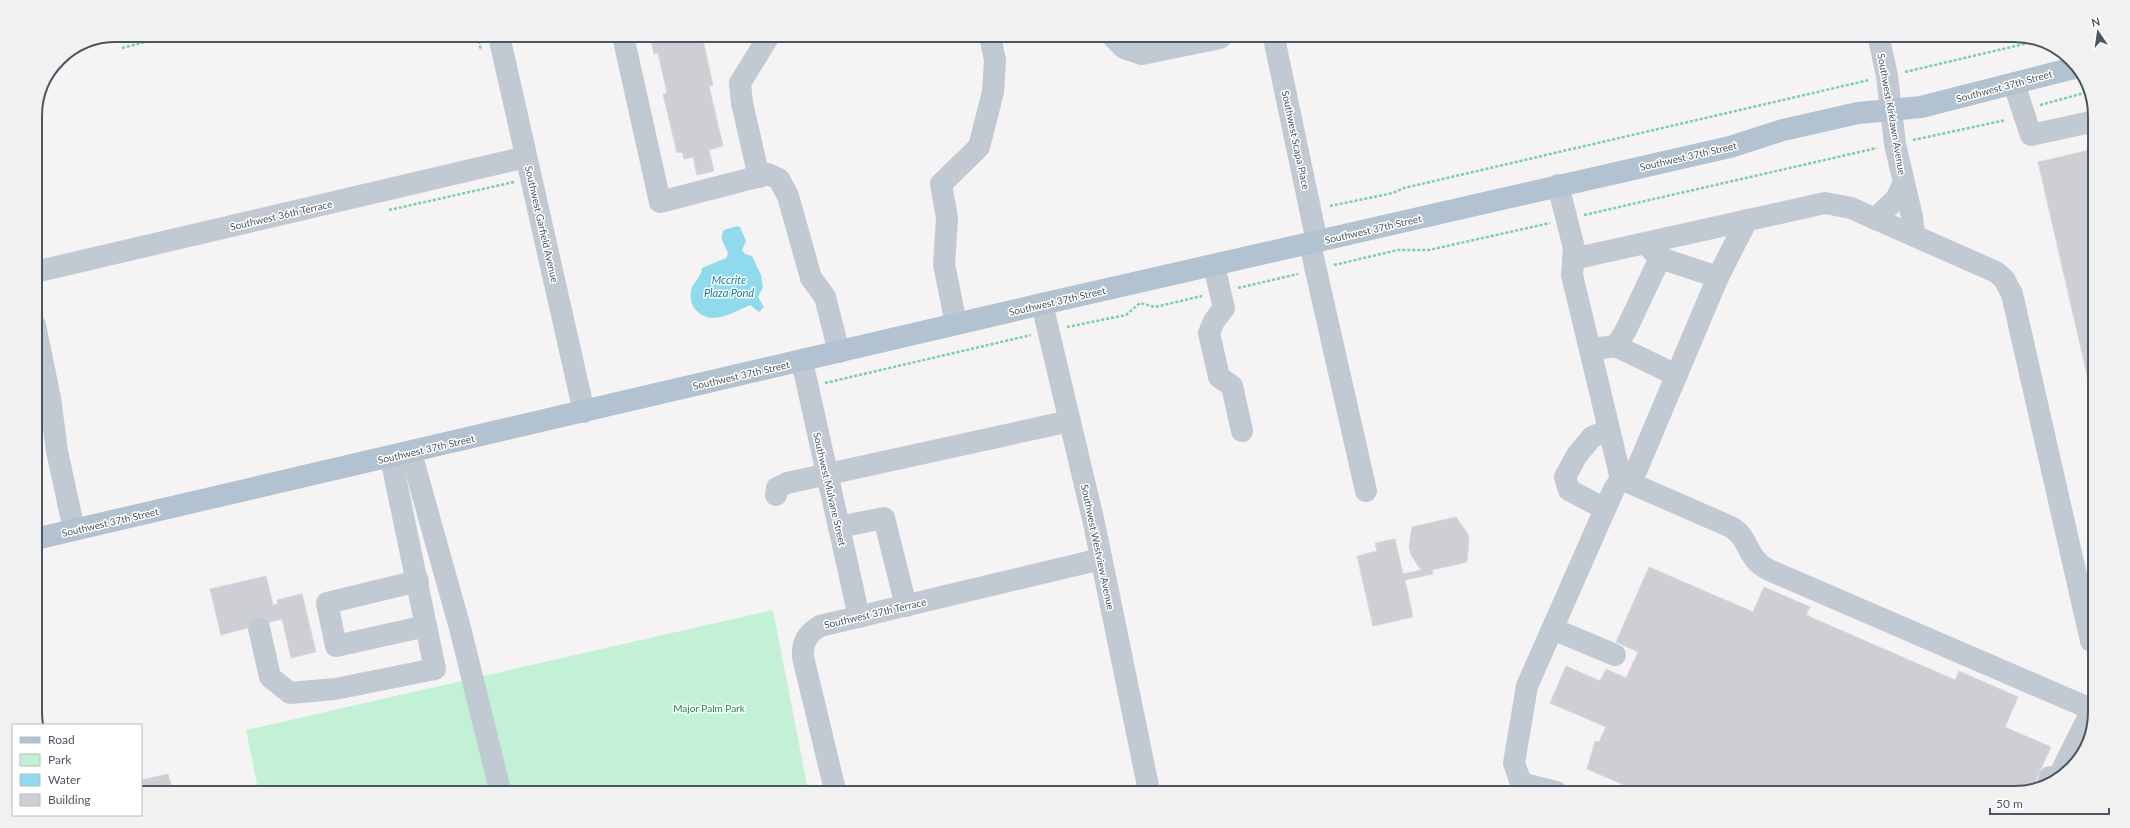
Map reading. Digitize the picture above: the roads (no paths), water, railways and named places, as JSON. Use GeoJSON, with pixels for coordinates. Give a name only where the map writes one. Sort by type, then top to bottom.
{"type":"FeatureCollection","features":[{"type":"Feature","properties":{"kind":"main road","name":"Southwest 37th Street"},"geometry":{"type":"LineString","coordinates":[[42,537],[401,455],[1042,304],[1314,243],[1558,185],[1730,147],[1783,130],[1858,113],[1921,107],[2071,69]]}},
{"type":"Feature","properties":{"kind":"street","name":"Southwest Garfield Avenue"},"geometry":{"type":"LineString","coordinates":[[500,42],[584,412]]}},
{"type":"Feature","properties":{"kind":"street"},"geometry":{"type":"LineString","coordinates":[[624,42],[660,202],[768,174],[779,179],[788,196],[811,278],[825,297],[839,352]]}},
{"type":"Feature","properties":{"kind":"street"},"geometry":{"type":"LineString","coordinates":[[759,177],[742,103],[740,83],[764,42]]}},
{"type":"Feature","properties":{"kind":"street"},"geometry":{"type":"LineString","coordinates":[[956,324],[944,264],[947,218],[941,184],[979,147],[993,92],[995,60],[991,42]]}},
{"type":"Feature","properties":{"kind":"street"},"geometry":{"type":"LineString","coordinates":[[1119,42],[1135,52],[1150,54],[1202,42]]}},
{"type":"Feature","properties":{"kind":"street","name":"Southwest Scapa Place"},"geometry":{"type":"LineString","coordinates":[[1275,42],[1314,243],[1316,269],[1366,491]]}},
{"type":"Feature","properties":{"kind":"street","name":"Southwest Kirklawn Avenue"},"geometry":{"type":"LineString","coordinates":[[1880,42],[1887,76],[1896,144],[1914,236]]}},
{"type":"Feature","properties":{"kind":"street"},"geometry":{"type":"LineString","coordinates":[[2014,84],[2031,135],[2088,123]]}},
{"type":"Feature","properties":{"kind":"street","name":"Southwest 36th Terrace"},"geometry":{"type":"LineString","coordinates":[[42,270],[526,157]]}},
{"type":"Feature","properties":{"kind":"street"},"geometry":{"type":"LineString","coordinates":[[1875,219],[1896,199],[1904,183]]}},
{"type":"Feature","properties":{"kind":"street"},"geometry":{"type":"LineString","coordinates":[[1558,185],[1574,248],[1572,275],[1609,430],[1626,481],[1732,526],[1744,538],[1753,559],[1769,570],[2088,708]]}},
{"type":"Feature","properties":{"kind":"street"},"geometry":{"type":"LineString","coordinates":[[1573,259],[1825,203],[1851,208],[1996,272],[2004,279],[2009,287],[2088,628]]}},
{"type":"Feature","properties":{"kind":"street"},"geometry":{"type":"LineString","coordinates":[[1533,786],[1522,783],[1514,763],[1528,686],[1605,509],[1626,481],[1676,375],[1718,277],[1747,220]]}},
{"type":"Feature","properties":{"kind":"street"},"geometry":{"type":"LineString","coordinates":[[1645,243],[1660,258],[1718,277]]}},
{"type":"Feature","properties":{"kind":"street"},"geometry":{"type":"LineString","coordinates":[[1616,346],[1626,330],[1660,258]]}},
{"type":"Feature","properties":{"kind":"street"},"geometry":{"type":"LineString","coordinates":[[1214,266],[1224,308],[1214,320],[1209,333],[1220,377],[1232,386],[1242,431]]}},
{"type":"Feature","properties":{"kind":"street","name":"Southwest Westview Avenue"},"geometry":{"type":"LineString","coordinates":[[1042,304],[1102,559],[1148,786]]}},
{"type":"Feature","properties":{"kind":"street"},"geometry":{"type":"LineString","coordinates":[[1590,349],[1616,346],[1676,375]]}},
{"type":"Feature","properties":{"kind":"street","name":"Southwest Mulvane Street"},"geometry":{"type":"LineString","coordinates":[[802,361],[859,617]]}},
{"type":"Feature","properties":{"kind":"street"},"geometry":{"type":"LineString","coordinates":[[42,372],[74,530]]}},
{"type":"Feature","properties":{"kind":"street"},"geometry":{"type":"LineString","coordinates":[[776,495],[778,488],[787,483],[1070,421]]}},
{"type":"Feature","properties":{"kind":"street"},"geometry":{"type":"LineString","coordinates":[[1605,509],[1569,490],[1565,477],[1577,454],[1592,437],[1609,430]]}},
{"type":"Feature","properties":{"kind":"street"},"geometry":{"type":"LineString","coordinates":[[259,628],[270,677],[290,693],[335,689],[435,669],[418,582],[401,455]]}},
{"type":"Feature","properties":{"kind":"street"},"geometry":{"type":"LineString","coordinates":[[401,455],[460,628],[499,786]]}},
{"type":"Feature","properties":{"kind":"street"},"geometry":{"type":"LineString","coordinates":[[839,527],[884,518],[906,606]]}},
{"type":"Feature","properties":{"kind":"street","name":"Southwest 37th Terrace"},"geometry":{"type":"LineString","coordinates":[[834,786],[803,657],[802,647],[805,638],[812,631],[820,626],[1102,559]]}},
{"type":"Feature","properties":{"kind":"street"},"geometry":{"type":"LineString","coordinates":[[418,582],[327,603],[336,646],[426,626]]}},
{"type":"Feature","properties":{"kind":"street"},"geometry":{"type":"LineString","coordinates":[[1553,629],[1615,655]]}},
{"type":"Feature","properties":{"kind":"street"},"geometry":{"type":"LineString","coordinates":[[2054,773],[2077,751]]}},
{"type":"Feature","properties":{"kind":"water","name":"Mccrite Plaza Pond"},"geometry":{"type":"Polygon","coordinates":[[[737,226],[740,227],[746,241],[742,250],[745,254],[752,256],[761,275],[763,287],[758,297],[764,307],[759,312],[750,305],[730,314],[715,318],[702,315],[693,306],[691,301],[691,290],[700,275],[702,268],[726,258],[728,254],[722,240],[722,234],[724,230],[737,226]]]}},
{"type":"Feature","properties":{"kind":"park label","name":"Major Palm Park"},"geometry":{"type":"Point","coordinates":[709,708]}}]}
